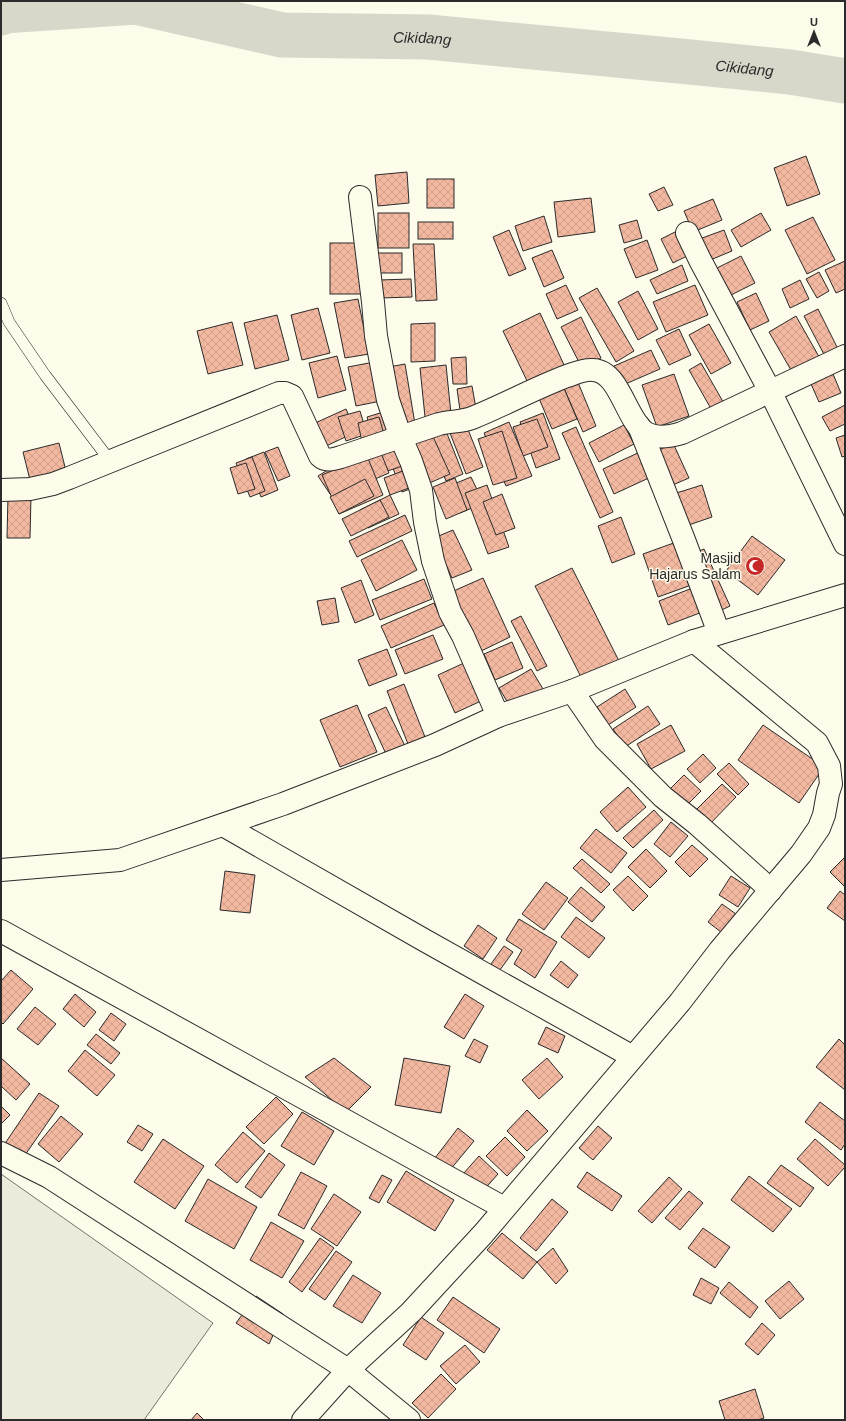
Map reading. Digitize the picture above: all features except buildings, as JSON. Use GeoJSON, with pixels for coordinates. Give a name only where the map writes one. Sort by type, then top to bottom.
{"type":"FeatureCollection","features":[{"type":"Feature","properties":{"kind":"street"},"geometry":{"type":"LineString","coordinates":[[360,197],[376,336],[388,400],[401,438],[412,461],[420,490],[433,561],[450,612],[498,716]]}},
{"type":"Feature","properties":{"kind":"street"},"geometry":{"type":"LineString","coordinates":[[687,233],[770,391],[845,544]]}},
{"type":"Feature","properties":{"kind":"street"},"geometry":{"type":"LineString","coordinates":[[639,426],[647,434],[654,436],[682,434],[845,356]]}},
{"type":"Feature","properties":{"kind":"street"},"geometry":{"type":"LineString","coordinates":[[1,490],[42,487],[69,478],[283,393],[288,393],[292,396],[320,456],[324,459],[330,460],[442,424],[471,418],[556,380],[584,370],[600,371],[606,375],[618,391],[639,426],[720,633]]}},
{"type":"Feature","properties":{"kind":"street"},"geometry":{"type":"LineString","coordinates":[[1,870],[120,860],[283,804],[434,745],[498,716],[572,692],[694,641],[845,595]]}},
{"type":"Feature","properties":{"kind":"street"},"geometry":{"type":"LineString","coordinates":[[303,1420],[348,1370],[412,1312],[483,1234],[680,1002],[720,950],[801,854],[819,828],[836,790],[831,784],[829,766],[817,743],[694,641]]}},
{"type":"Feature","properties":{"kind":"street"},"geometry":{"type":"LineString","coordinates":[[572,692],[605,739],[633,767],[664,797],[697,824],[771,890]]}},
{"type":"Feature","properties":{"kind":"street"},"geometry":{"type":"LineString","coordinates":[[223,825],[633,1057]]}},
{"type":"Feature","properties":{"kind":"street"},"geometry":{"type":"LineString","coordinates":[[1,931],[504,1208]]}},
{"type":"Feature","properties":{"kind":"street"},"geometry":{"type":"LineString","coordinates":[[1,1153],[49,1177],[348,1370],[410,1420]]}},
{"type":"Feature","properties":{"kind":"lane"},"geometry":{"type":"LineString","coordinates":[[1,303],[9,322],[41,368],[111,462]]}},
{"type":"Feature","properties":{"kind":"shaded area"},"geometry":{"type":"Polygon","coordinates":[[[1,1174],[213,1323],[144,1420],[1,1420],[1,1174]]]}},
{"type":"Feature","properties":{"kind":"waterway","name":"Cikidang"},"geometry":{"type":"LineString","coordinates":[[1,13],[3,11],[136,2],[282,35],[428,37],[790,72],[845,81]]}},
{"type":"Feature","properties":{"kind":"place","name":"Masjid Hajarus Salam"},"geometry":{"type":"Point","coordinates":[755,566]}}]}
